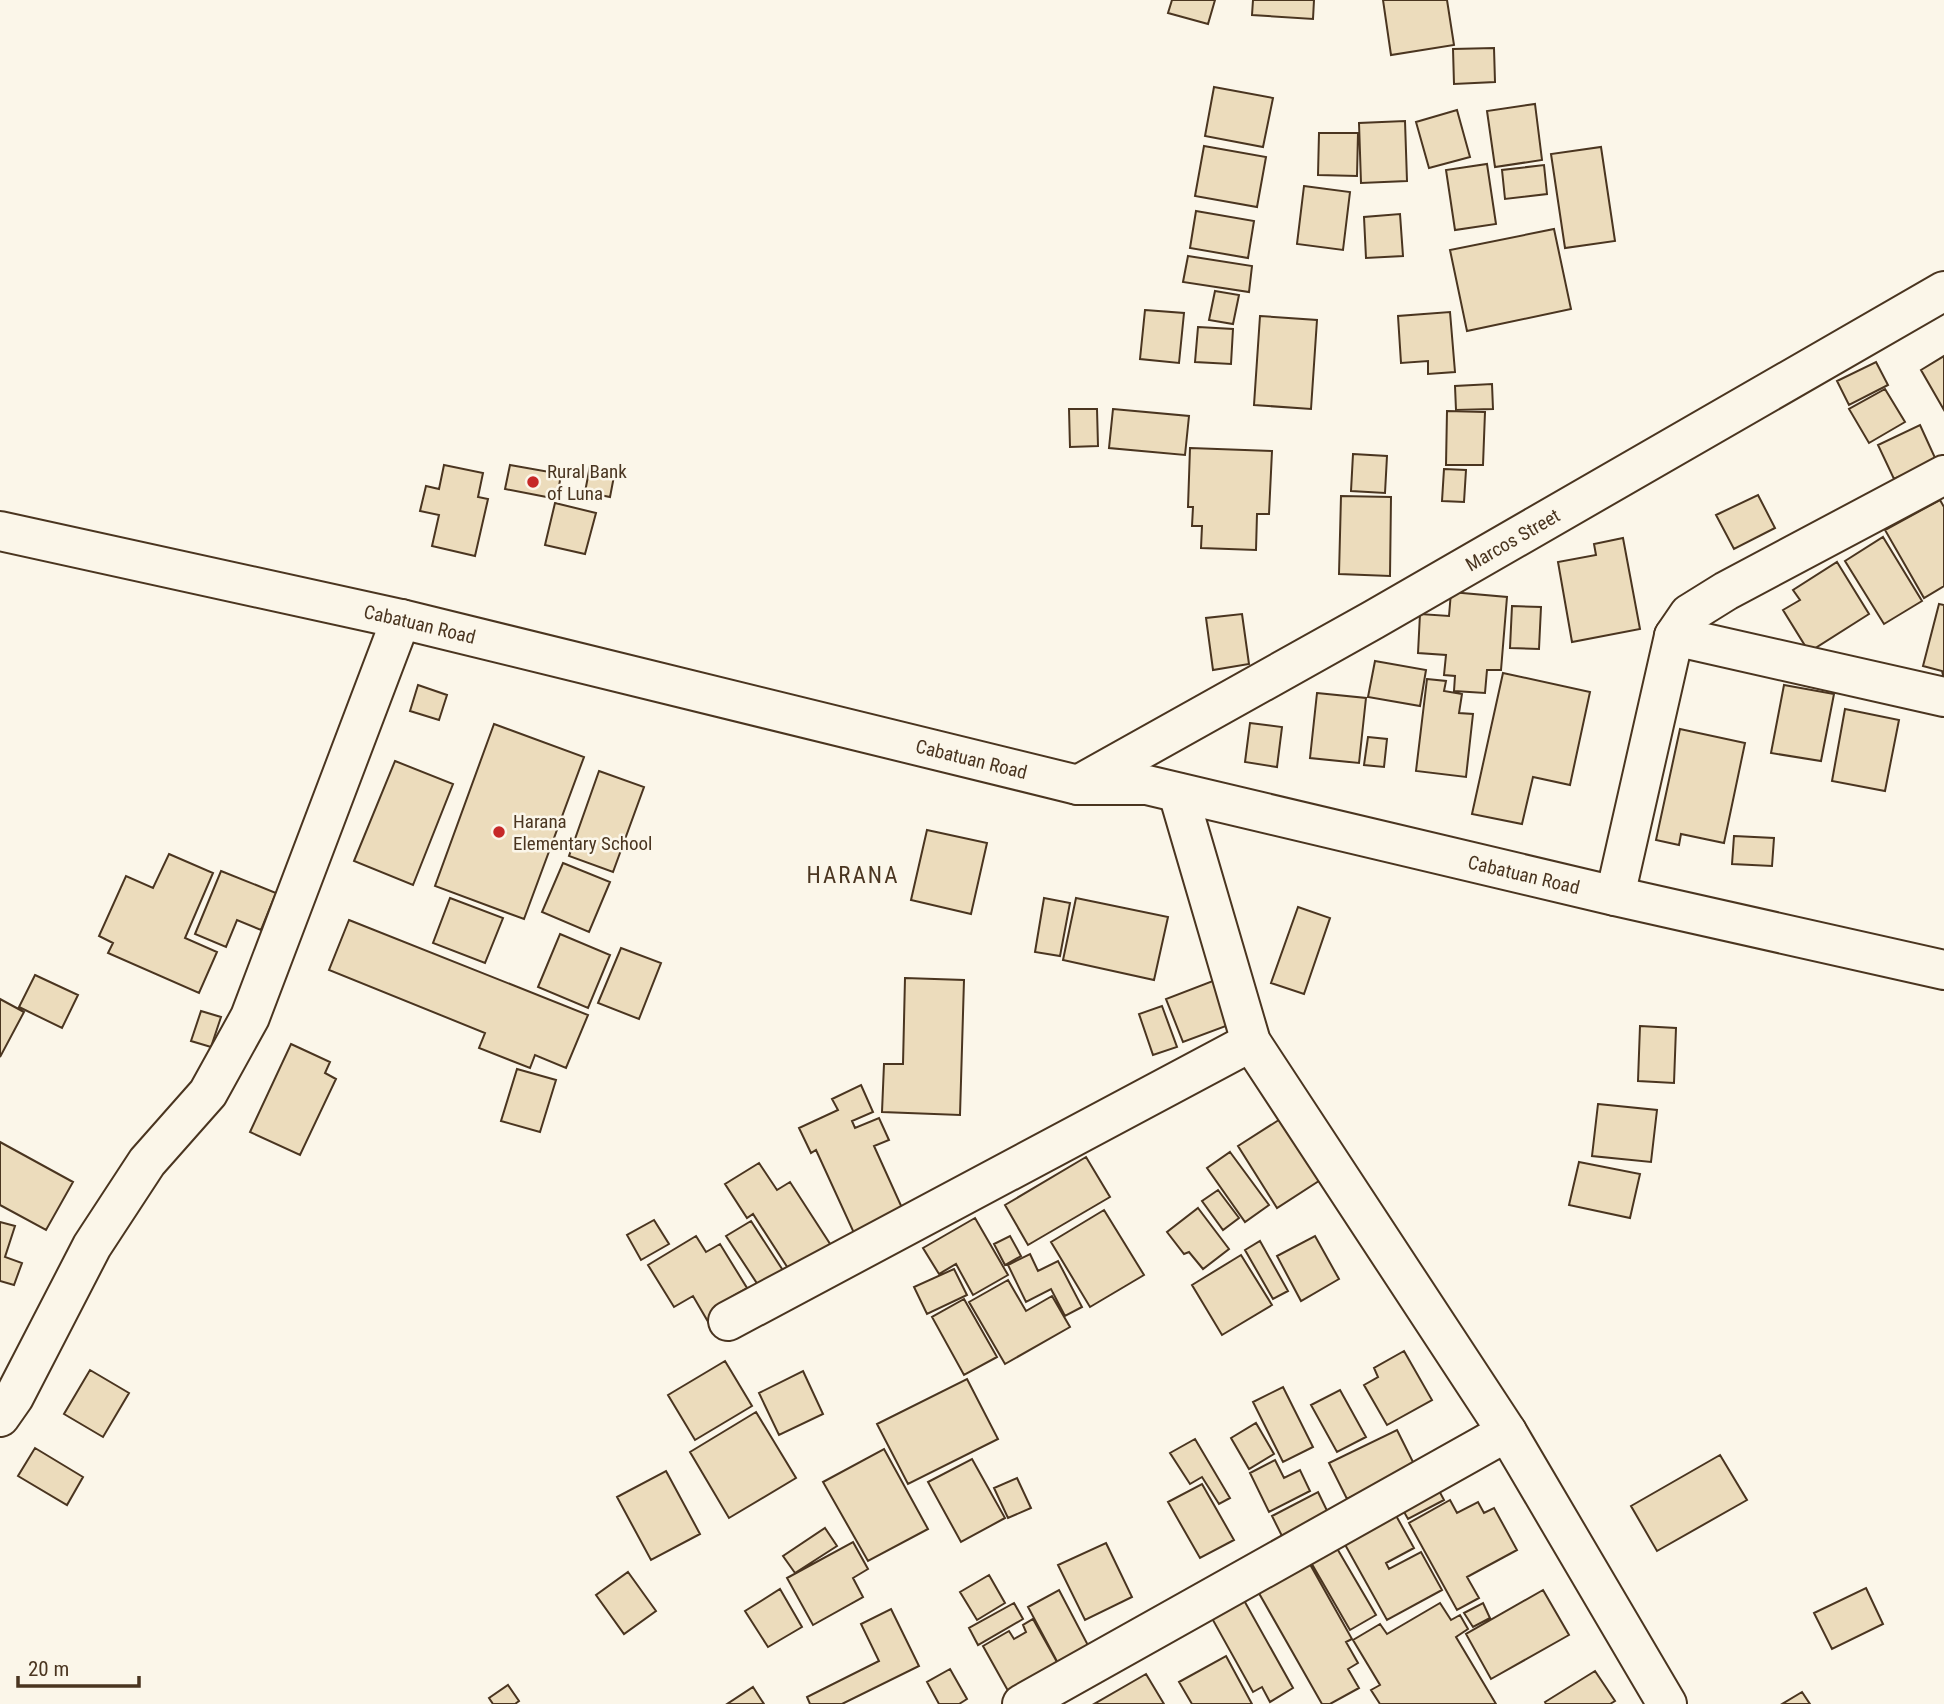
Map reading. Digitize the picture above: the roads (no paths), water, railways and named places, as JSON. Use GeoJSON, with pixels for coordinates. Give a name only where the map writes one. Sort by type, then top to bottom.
{"type":"FeatureCollection","features":[{"type":"Feature","properties":{"kind":"main road","name":"Marcos Street"},"geometry":{"type":"LineString","coordinates":[[1078,785],[1373,620],[1944,291]]}},
{"type":"Feature","properties":{"kind":"main road"},"geometry":{"type":"LineString","coordinates":[[1615,896],[1674,636],[1689,614],[1726,591],[1944,475]]}},
{"type":"Feature","properties":{"kind":"main road","name":"Cabatuan Road"},"geometry":{"type":"LineString","coordinates":[[0,531],[401,619],[1078,785],[1147,785],[1944,971]]}},
{"type":"Feature","properties":{"kind":"main road"},"geometry":{"type":"LineString","coordinates":[[0,1417],[14,1396],[92,1245],[147,1162],[208,1093],[250,1017],[401,619]]}},
{"type":"Feature","properties":{"kind":"main road"},"geometry":{"type":"LineString","coordinates":[[1674,636],[1944,697]]}},
{"type":"Feature","properties":{"kind":"main road"},"geometry":{"type":"LineString","coordinates":[[1178,793],[1251,1042],[1507,1432],[1667,1704]]}},
{"type":"Feature","properties":{"kind":"main road"},"geometry":{"type":"LineString","coordinates":[[728,1321],[1251,1042]]}},
{"type":"Feature","properties":{"kind":"main road"},"geometry":{"type":"LineString","coordinates":[[1022,1704],[1507,1432]]}},
{"type":"Feature","properties":{"kind":"place","name":"Rural Bank of Luna"},"geometry":{"type":"Point","coordinates":[533,482]}},
{"type":"Feature","properties":{"kind":"place","name":"Harana Elementary School"},"geometry":{"type":"Point","coordinates":[499,832]}},
{"type":"Feature","properties":{"kind":"district","name":"HARANA"},"geometry":{"type":"Point","coordinates":[853,875]}}]}
